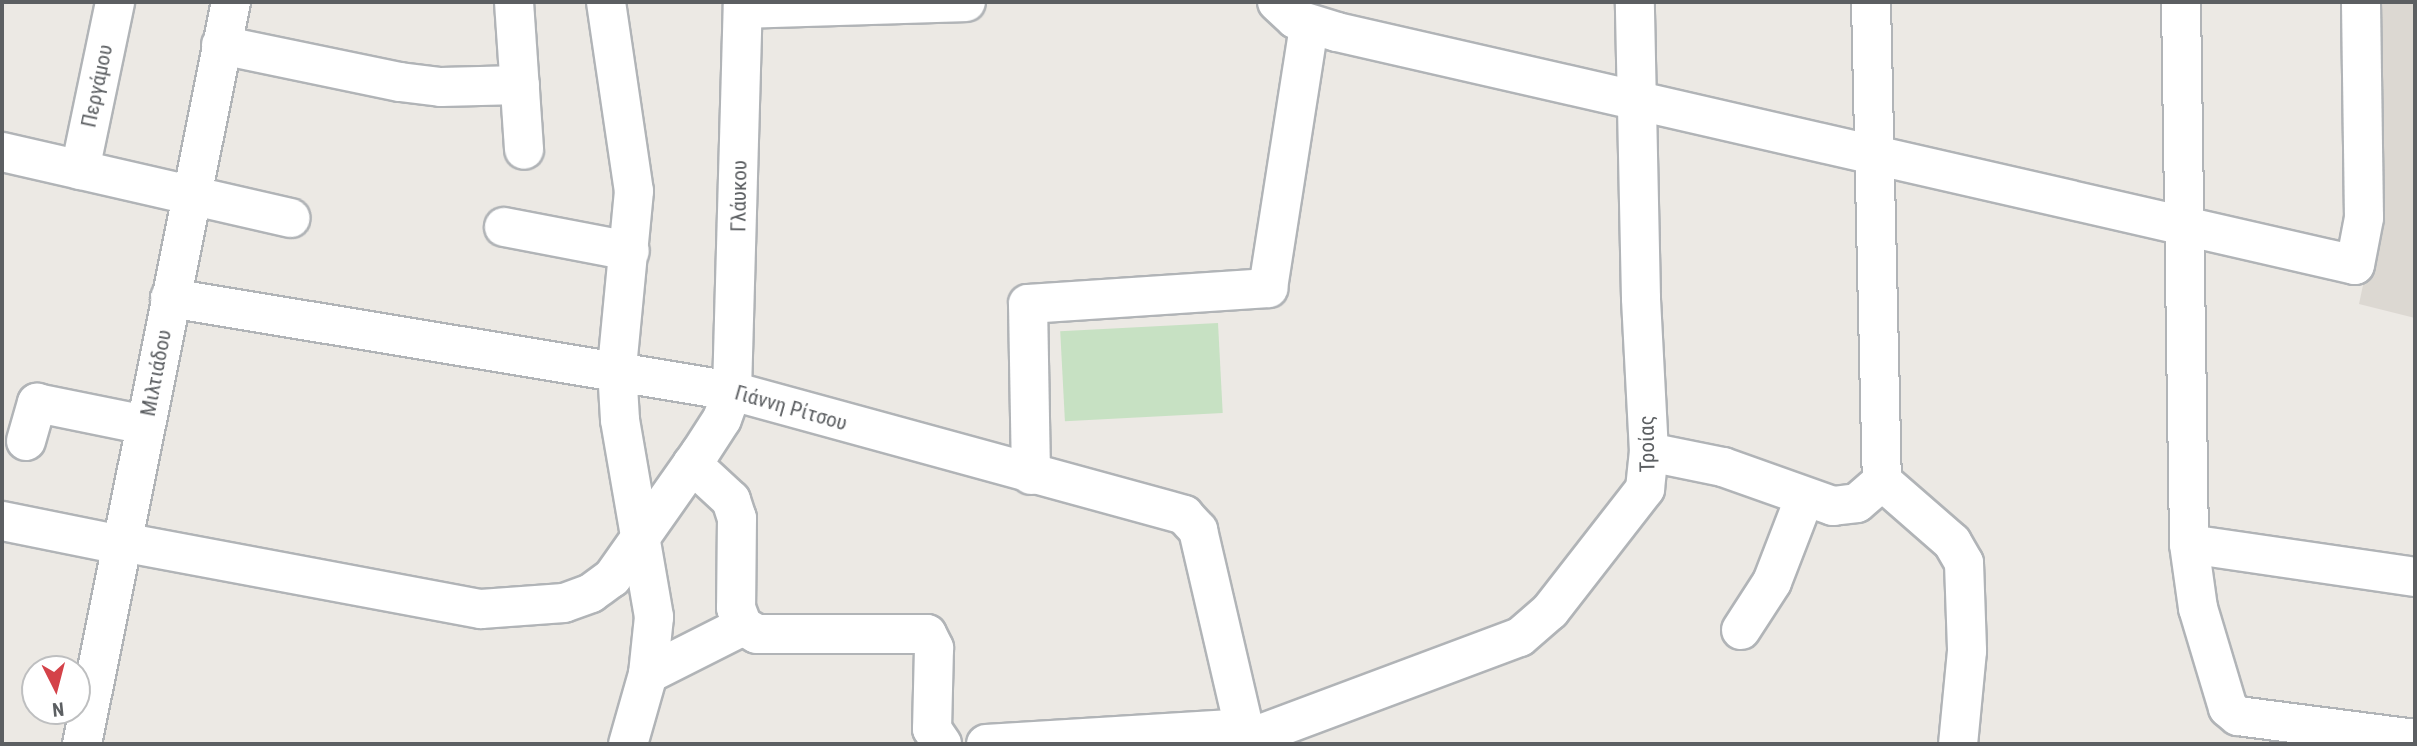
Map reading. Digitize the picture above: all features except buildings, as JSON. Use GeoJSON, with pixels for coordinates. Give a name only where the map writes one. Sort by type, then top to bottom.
{"type":"FeatureCollection","features":[{"type":"Feature","properties":{"kind":"street","name":"Περγάμου"},"geometry":{"type":"LineString","coordinates":[[80,170],[115,2]]}},
{"type":"Feature","properties":{"kind":"street","name":"Μιλτιάδου"},"geometry":{"type":"LineString","coordinates":[[82,744],[231,2]]}},
{"type":"Feature","properties":{"kind":"street"},"geometry":{"type":"LineString","coordinates":[[513,2],[524,150]]}},
{"type":"Feature","properties":{"kind":"street"},"geometry":{"type":"LineString","coordinates":[[606,2],[631,160],[630,251],[617,369],[624,453],[642,534],[654,617],[648,674],[628,744]]}},
{"type":"Feature","properties":{"kind":"street"},"geometry":{"type":"LineString","coordinates":[[743,6],[966,2]]}},
{"type":"Feature","properties":{"kind":"street"},"geometry":{"type":"LineString","coordinates":[[1277,2],[1289,16],[1309,25],[1874,152],[2355,265],[2364,218],[2361,2]]}},
{"type":"Feature","properties":{"kind":"street","name":"Τροίας"},"geometry":{"type":"LineString","coordinates":[[986,744],[1249,737],[1512,641],[1530,630],[1565,594],[1642,494],[1649,452],[1635,2]]}},
{"type":"Feature","properties":{"kind":"street"},"geometry":{"type":"LineString","coordinates":[[1649,452],[1723,467],[1804,499],[1849,506],[1865,499],[1882,481],[1871,2]]}},
{"type":"Feature","properties":{"kind":"street"},"geometry":{"type":"LineString","coordinates":[[2181,2],[2189,544],[2198,608],[2228,708],[2238,716],[2415,739]]}},
{"type":"Feature","properties":{"kind":"street","name":"Γλάυκου"},"geometry":{"type":"LineString","coordinates":[[732,391],[743,6]]}},
{"type":"Feature","properties":{"kind":"street"},"geometry":{"type":"LineString","coordinates":[[1031,475],[1027,304],[1268,288],[1309,25]]}},
{"type":"Feature","properties":{"kind":"street"},"geometry":{"type":"LineString","coordinates":[[221,45],[400,82],[441,87],[520,85]]}},
{"type":"Feature","properties":{"kind":"street"},"geometry":{"type":"LineString","coordinates":[[2,152],[291,218]]}},
{"type":"Feature","properties":{"kind":"street"},"geometry":{"type":"LineString","coordinates":[[505,227],[630,251]]}},
{"type":"Feature","properties":{"kind":"street","name":"Γιάννη Ρίτσου"},"geometry":{"type":"LineString","coordinates":[[170,298],[617,369],[732,391],[1184,515],[1194,522],[1249,737]]}},
{"type":"Feature","properties":{"kind":"street"},"geometry":{"type":"LineString","coordinates":[[2,521],[506,610],[564,603],[600,589],[722,419],[732,391]]}},
{"type":"Feature","properties":{"kind":"street"},"geometry":{"type":"LineString","coordinates":[[26,441],[37,403],[145,425]]}},
{"type":"Feature","properties":{"kind":"street"},"geometry":{"type":"LineString","coordinates":[[692,464],[731,500],[737,518],[736,608],[743,626],[757,634],[927,634],[934,648],[932,729],[942,744]]}},
{"type":"Feature","properties":{"kind":"street"},"geometry":{"type":"LineString","coordinates":[[1882,481],[1952,542],[1964,562],[1968,625],[1958,744]]}},
{"type":"Feature","properties":{"kind":"street"},"geometry":{"type":"LineString","coordinates":[[1741,630],[1772,582],[1804,499]]}},
{"type":"Feature","properties":{"kind":"street"},"geometry":{"type":"LineString","coordinates":[[2189,544],[2415,577]]}},
{"type":"Feature","properties":{"kind":"street"},"geometry":{"type":"LineString","coordinates":[[648,674],[743,626]]}},
{"type":"Feature","properties":{"kind":"shaded area"},"geometry":{"type":"Polygon","coordinates":[[[2379,2],[2415,2],[2415,318],[2359,304],[2373,238],[2379,2]]]}},
{"type":"Feature","properties":{"kind":"green space"},"geometry":{"type":"Polygon","coordinates":[[[1218,323],[1223,413],[1065,421],[1060,331],[1218,323]]]}}]}
